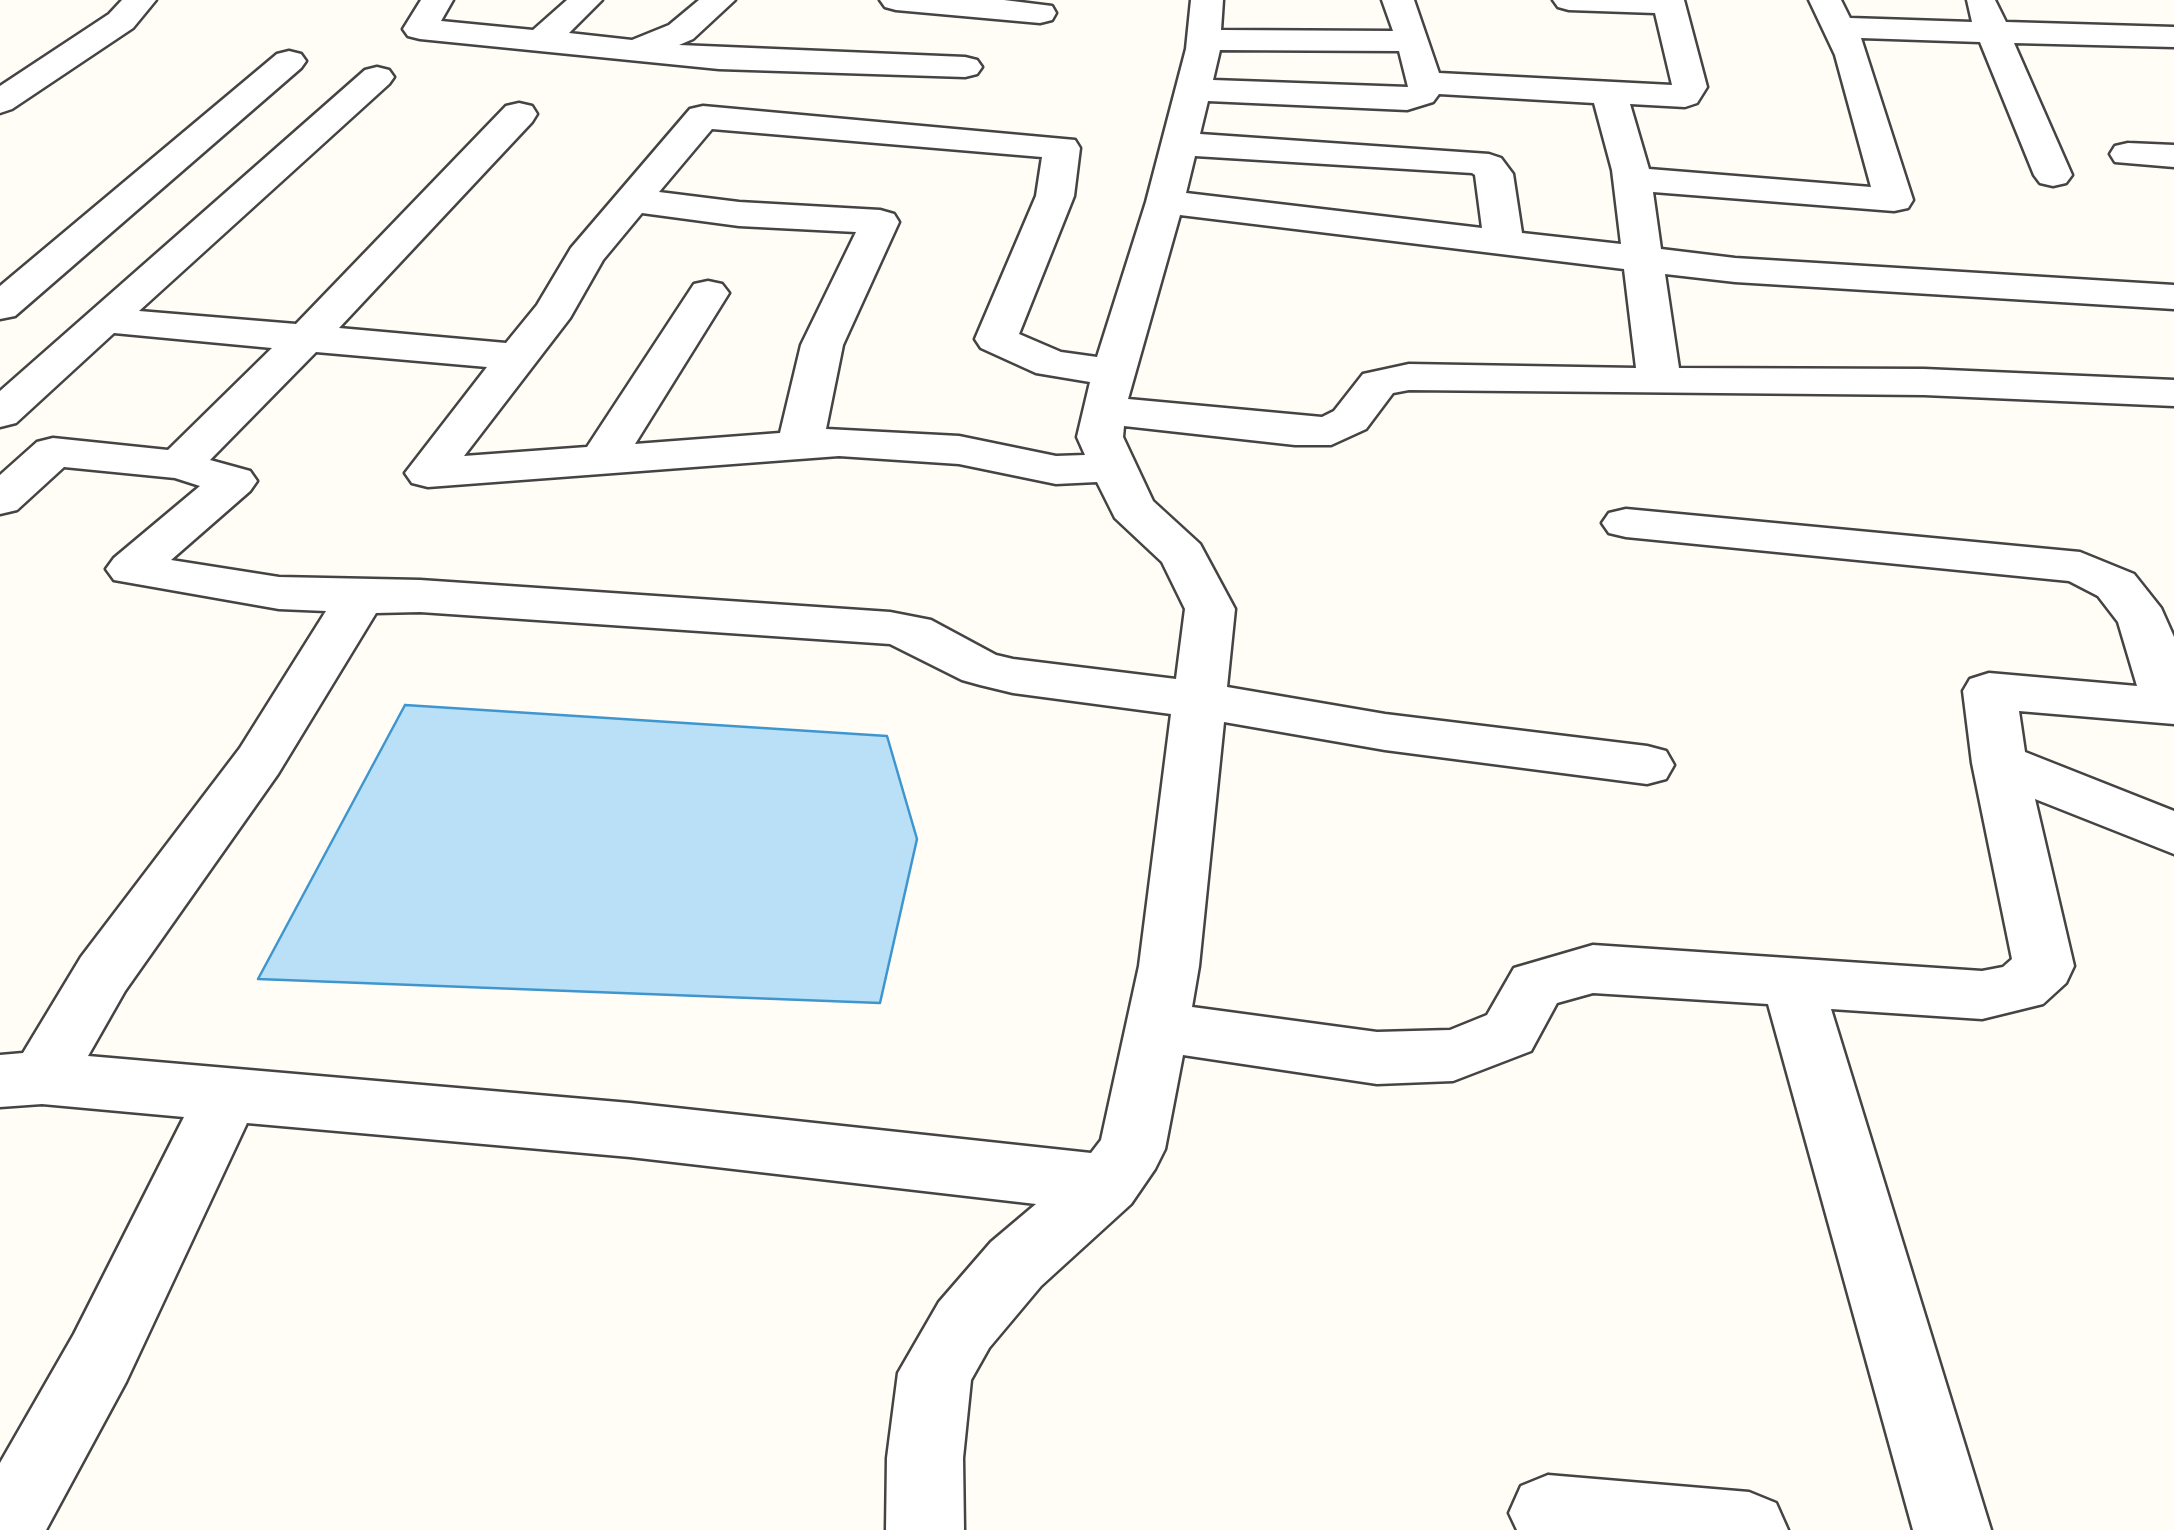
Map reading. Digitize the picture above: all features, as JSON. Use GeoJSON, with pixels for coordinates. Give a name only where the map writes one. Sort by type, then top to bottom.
{"type":"FeatureCollection","features":[{"type":"Feature","properties":{"kind":"street"},"geometry":{"type":"LineString","coordinates":[[0,102],[121,21],[140,0]]}},
{"type":"Feature","properties":{"kind":"street"},"geometry":{"type":"LineString","coordinates":[[437,0],[420,29],[705,58],[965,67]]}},
{"type":"Feature","properties":{"kind":"street"},"geometry":{"type":"LineString","coordinates":[[541,41],[586,0]]}},
{"type":"Feature","properties":{"kind":"street"},"geometry":{"type":"LineString","coordinates":[[636,50],[681,32],[719,0]]}},
{"type":"Feature","properties":{"kind":"street"},"geometry":{"type":"LineString","coordinates":[[896,0],[1040,12]]}},
{"type":"Feature","properties":{"kind":"street"},"geometry":{"type":"LineString","coordinates":[[1201,43],[1408,99],[1422,94],[1424,83],[1398,0]]}},
{"type":"Feature","properties":{"kind":"street"},"geometry":{"type":"LineString","coordinates":[[1424,83],[1684,96],[1690,87],[1669,2],[1569,0]]}},
{"type":"Feature","properties":{"kind":"street"},"geometry":{"type":"LineString","coordinates":[[2109,0],[2135,35]]}},
{"type":"Feature","properties":{"kind":"street"},"geometry":{"type":"LineString","coordinates":[[1913,242],[1833,14],[1988,16],[2174,37]]}},
{"type":"Feature","properties":{"kind":"street"},"geometry":{"type":"LineString","coordinates":[[1988,16],[2053,175]]}},
{"type":"Feature","properties":{"kind":"street"},"geometry":{"type":"LineString","coordinates":[[1201,43],[1414,42]]}},
{"type":"Feature","properties":{"kind":"street"},"geometry":{"type":"LineString","coordinates":[[926,1530],[925,1458],[935,1373],[964,1325],[1016,1264],[1107,1184],[1132,1149],[1170,966],[1210,610],[1183,554],[1132,508],[1100,437],[1108,391],[1165,202],[1201,43]]}},
{"type":"Feature","properties":{"kind":"street"},"geometry":{"type":"LineString","coordinates":[[0,306],[288,61]]}},
{"type":"Feature","properties":{"kind":"street"},"geometry":{"type":"LineString","coordinates":[[0,414],[377,77]]}},
{"type":"Feature","properties":{"kind":"street"},"geometry":{"type":"LineString","coordinates":[[1609,93],[1632,178],[1659,381]]}},
{"type":"Feature","properties":{"kind":"street"},"geometry":{"type":"LineString","coordinates":[[179,465],[520,114]]}},
{"type":"Feature","properties":{"kind":"street"},"geometry":{"type":"LineString","coordinates":[[1114,468],[1056,470],[918,445],[800,444],[428,473],[555,309],[584,256],[702,117],[1062,148],[1055,196],[996,339],[1108,391],[1295,431],[1330,431],[1350,420],[1378,383],[1408,378],[1924,382],[2174,393]]}},
{"type":"Feature","properties":{"kind":"street"},"geometry":{"type":"LineString","coordinates":[[1179,144],[1476,162],[1488,166],[1494,174],[1503,240]]}},
{"type":"Feature","properties":{"kind":"street"},"geometry":{"type":"LineString","coordinates":[[2128,154],[2174,156]]}},
{"type":"Feature","properties":{"kind":"street"},"geometry":{"type":"LineString","coordinates":[[1632,178],[2174,297]]}},
{"type":"Feature","properties":{"kind":"street"},"geometry":{"type":"LineString","coordinates":[[633,200],[739,214],[880,222],[822,345],[800,444]]}},
{"type":"Feature","properties":{"kind":"street"},"geometry":{"type":"LineString","coordinates":[[1165,202],[1503,240],[1640,260],[1913,242]]}},
{"type":"Feature","properties":{"kind":"street"},"geometry":{"type":"LineString","coordinates":[[602,459],[708,293]]}},
{"type":"Feature","properties":{"kind":"street"},"geometry":{"type":"LineString","coordinates":[[104,320],[518,357]]}},
{"type":"Feature","properties":{"kind":"street"},"geometry":{"type":"LineString","coordinates":[[0,500],[53,452],[179,465],[234,482],[131,569],[279,593],[420,596],[890,628],[914,632],[980,668],[1012,676],[1201,700],[1385,732],[1648,765]]}},
{"type":"Feature","properties":{"kind":"street"},"geometry":{"type":"LineString","coordinates":[[1158,1027],[1377,1058],[1453,1056],[1509,1032],[1536,985],[1593,969],[1982,995],[2020,987],[2044,966],[1999,763],[1989,690],[2172,714],[2143,620],[2116,585],[2080,567],[1626,523]]}},
{"type":"Feature","properties":{"kind":"street"},"geometry":{"type":"LineString","coordinates":[[21,1080],[104,974],[259,761],[360,597]]}},
{"type":"Feature","properties":{"kind":"street"},"geometry":{"type":"LineString","coordinates":[[1999,763],[2174,833]]}},
{"type":"Feature","properties":{"kind":"street"},"geometry":{"type":"LineString","coordinates":[[1793,984],[1952,1530]]}},
{"type":"Feature","properties":{"kind":"street"},"geometry":{"type":"LineString","coordinates":[[21,1080],[630,1130],[1107,1184]]}},
{"type":"Feature","properties":{"kind":"street"},"geometry":{"type":"LineString","coordinates":[[4,1530],[100,1358],[228,1095]]}},
{"type":"Feature","properties":{"kind":"street"},"geometry":{"type":"LineString","coordinates":[[1548,1513],[1749,1530]]}},
{"type":"Feature","properties":{"kind":"water"},"geometry":{"type":"Polygon","coordinates":[[[405,705],[887,736],[917,839],[880,1003],[258,979],[405,705]]]}}]}
